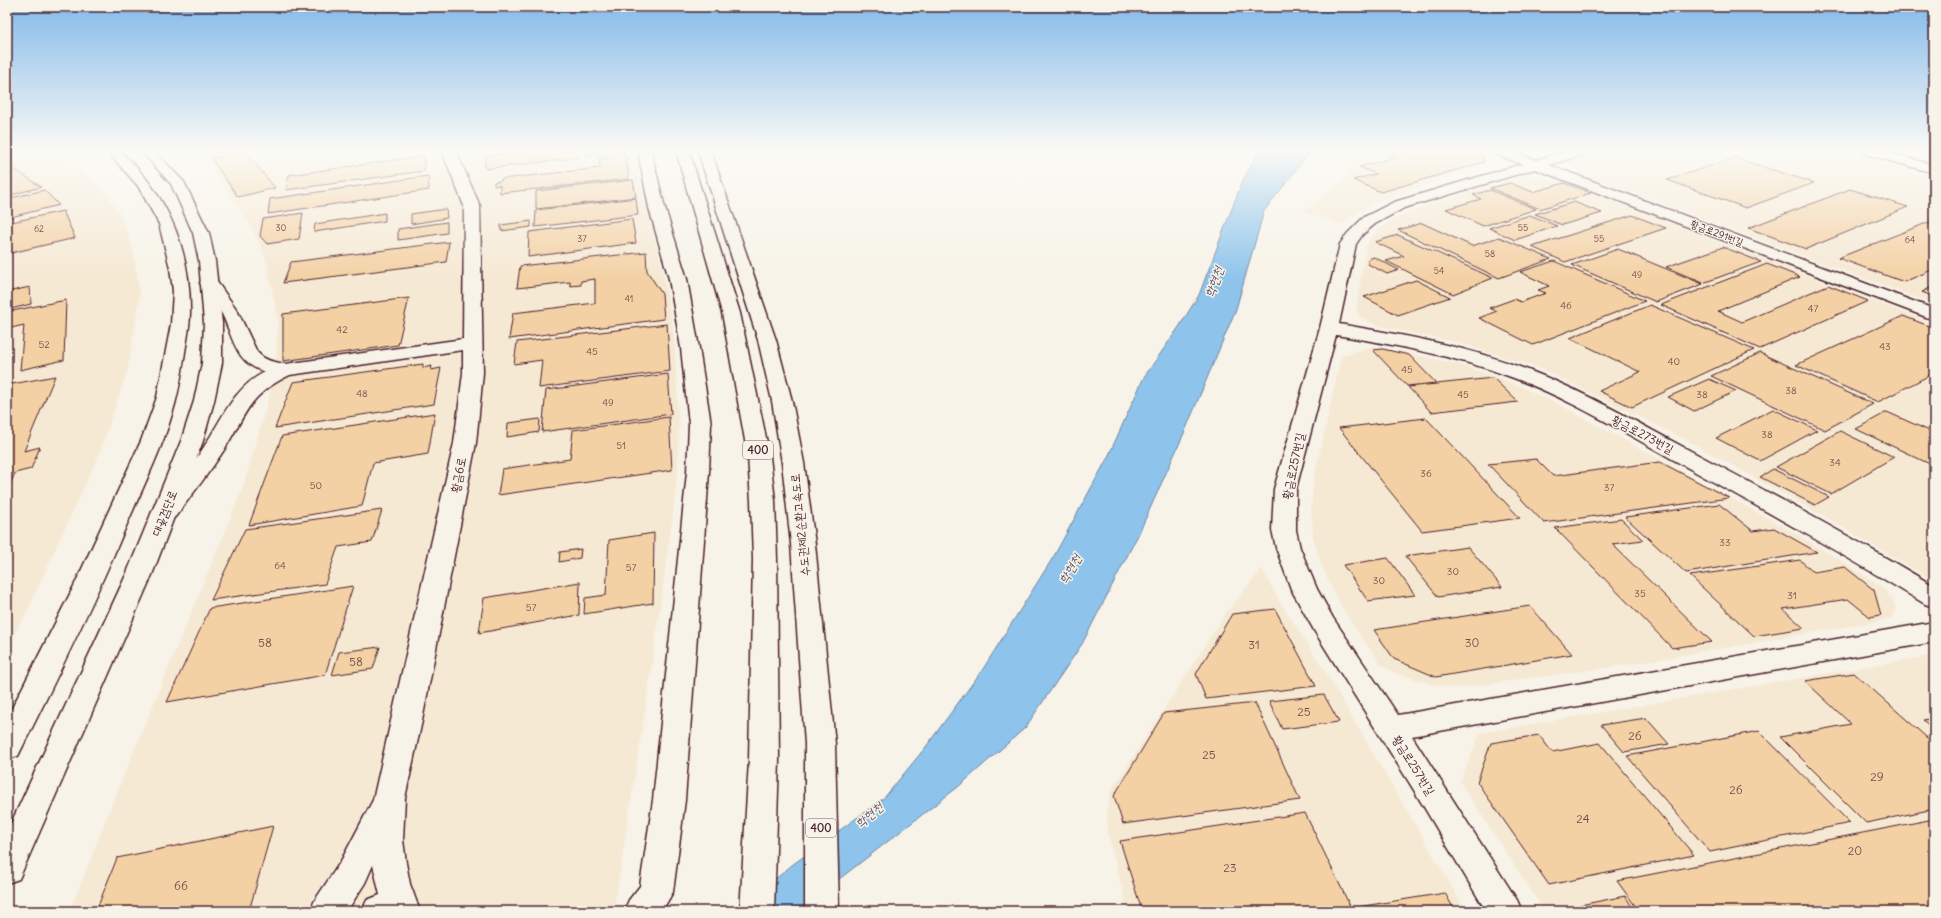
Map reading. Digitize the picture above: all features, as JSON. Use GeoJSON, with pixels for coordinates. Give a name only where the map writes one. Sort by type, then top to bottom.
{"type":"FeatureCollection","features":[{"type":"Feature","properties":{"kind":"main road"},"geometry":{"type":"LineString","coordinates":[[7,747],[82,600],[150,445],[163,410],[171,378],[181,314],[178,267],[169,227],[151,194]]}},
{"type":"Feature","properties":{"kind":"main road","name":"대곶검단로"},"geometry":{"type":"LineString","coordinates":[[7,868],[139,575],[192,441],[204,401],[212,363],[213,323],[207,261],[201,233],[183,194]]}},
{"type":"Feature","properties":{"kind":"main road","name":"황금6로"},"geometry":{"type":"LineString","coordinates":[[389,798],[407,721],[465,443],[473,373],[472,206],[468,194]]}},
{"type":"Feature","properties":{"kind":"main road"},"geometry":{"type":"LineString","coordinates":[[641,911],[656,892],[669,800],[698,472],[700,424],[690,348],[678,279],[654,194]]}},
{"type":"Feature","properties":{"kind":"main road","name":"400"},"geometry":{"type":"LineString","coordinates":[[695,194],[731,313],[759,457],[763,501],[765,559],[764,760],[757,911]]}},
{"type":"Feature","properties":{"kind":"main road","name":"수도권제2순환고속도로"},"geometry":{"type":"LineString","coordinates":[[719,194],[750,282],[782,401],[803,544],[820,744],[822,911]]}},
{"type":"Feature","properties":{"kind":"main road","name":"황금로257번길"},"geometry":{"type":"LineString","coordinates":[[1435,194],[1398,205],[1383,212],[1362,226],[1348,244],[1328,328],[1285,489],[1284,530],[1293,566],[1324,625],[1391,728],[1505,911]]}},
{"type":"Feature","properties":{"kind":"main road","name":"황금로291번길"},"geometry":{"type":"LineString","coordinates":[[1614,194],[1934,315]]}},
{"type":"Feature","properties":{"kind":"main road"},"geometry":{"type":"LineString","coordinates":[[209,283],[232,315],[249,356],[262,366],[285,370],[473,343]]}},
{"type":"Feature","properties":{"kind":"main road","name":"황금로273번길"},"geometry":{"type":"LineString","coordinates":[[1328,328],[1452,352],[1497,365],[1555,388],[1609,415],[1749,491],[1934,598]]}},
{"type":"Feature","properties":{"kind":"main road"},"geometry":{"type":"LineString","coordinates":[[161,520],[209,456],[241,400],[258,384],[285,370]]}},
{"type":"Feature","properties":{"kind":"main road"},"geometry":{"type":"LineString","coordinates":[[1391,728],[1934,632]]}},
{"type":"Feature","properties":{"kind":"main road"},"geometry":{"type":"LineString","coordinates":[[327,911],[353,872],[389,798]]}},
{"type":"Feature","properties":{"kind":"main road"},"geometry":{"type":"LineString","coordinates":[[389,798],[387,840],[389,863],[393,884],[403,911]]}},
{"type":"Feature","properties":{"kind":"shaded area"},"geometry":{"type":"Polygon","coordinates":[[[7,194],[106,194],[120,214],[133,247],[140,294],[128,369],[100,452],[24,618],[7,646],[7,194]]]}},
{"type":"Feature","properties":{"kind":"shaded area"},"geometry":{"type":"Polygon","coordinates":[[[229,194],[643,194],[663,272],[674,334],[679,424],[678,468],[653,659],[614,911],[70,911],[108,814],[243,487],[270,394],[276,357],[278,319],[267,264],[258,240],[229,194]]]}},
{"type":"Feature","properties":{"kind":"shaded area"},"geometry":{"type":"Polygon","coordinates":[[[1326,194],[1399,194],[1377,201],[1351,216],[1342,224],[1304,212],[1326,194]]]}},
{"type":"Feature","properties":{"kind":"shaded area"},"geometry":{"type":"Polygon","coordinates":[[[1464,194],[1595,194],[1934,324],[1934,579],[1928,578],[1832,521],[1690,442],[1541,369],[1459,343],[1380,326],[1368,322],[1360,316],[1356,309],[1365,253],[1367,245],[1373,235],[1384,226],[1401,216],[1464,194]]]}},
{"type":"Feature","properties":{"kind":"shaded area"},"geometry":{"type":"Polygon","coordinates":[[[1635,194],[1934,194],[1934,304],[1635,194]]]}},
{"type":"Feature","properties":{"kind":"shaded area"},"geometry":{"type":"Polygon","coordinates":[[[1374,346],[1460,365],[1506,380],[1558,404],[1799,535],[1881,586],[1893,600],[1896,611],[1891,619],[1613,667],[1457,688],[1434,685],[1395,673],[1381,665],[1352,624],[1336,597],[1322,567],[1313,537],[1311,509],[1313,483],[1341,356],[1374,346]]]}},
{"type":"Feature","properties":{"kind":"shaded area"},"geometry":{"type":"Polygon","coordinates":[[[1262,569],[1280,602],[1325,671],[1466,911],[1128,911],[1108,834],[1107,810],[1111,791],[1228,610],[1262,569]]]}},
{"type":"Feature","properties":{"kind":"shaded area"},"geometry":{"type":"Polygon","coordinates":[[[1934,655],[1934,911],[1544,911],[1460,782],[1480,733],[1934,655]]]}},
{"type":"Feature","properties":{"kind":"water","name":"학현천"},"geometry":{"type":"Polygon","coordinates":[[[1237,194],[1277,194],[1264,211],[1236,309],[1185,431],[1139,533],[1082,644],[1025,728],[958,787],[798,911],[738,911],[792,865],[884,798],[925,748],[983,669],[1054,556],[1108,457],[1144,377],[1179,327],[1199,295],[1237,194]]]}},
{"type":"Feature","properties":{"kind":"building"},"geometry":{"type":"Polygon","coordinates":[[[28,194],[48,194],[59,205],[7,218],[7,199],[28,194]]]}},
{"type":"Feature","properties":{"kind":"building"},"geometry":{"type":"Polygon","coordinates":[[[236,194],[251,194],[238,197],[236,194]]]}},
{"type":"Feature","properties":{"kind":"building"},"geometry":{"type":"Polygon","coordinates":[[[305,194],[403,194],[268,214],[270,199],[305,194]]]}},
{"type":"Feature","properties":{"kind":"building"},"geometry":{"type":"Polygon","coordinates":[[[536,194],[635,194],[636,197],[536,209],[536,194]]]}},
{"type":"Feature","properties":{"kind":"building"},"geometry":{"type":"Polygon","coordinates":[[[1499,194],[1536,209],[1483,226],[1446,209],[1481,199],[1473,195],[1499,194]]]}},
{"type":"Feature","properties":{"kind":"building"},"geometry":{"type":"Polygon","coordinates":[[[1504,194],[1588,194],[1540,209],[1504,194]]]}},
{"type":"Feature","properties":{"kind":"building"},"geometry":{"type":"Polygon","coordinates":[[[1706,194],[1785,194],[1746,208],[1706,194]]]}},
{"type":"Feature","properties":{"kind":"building"},"geometry":{"type":"Polygon","coordinates":[[[1837,194],[1866,194],[1908,207],[1806,249],[1748,228],[1837,194]]]}},
{"type":"Feature","properties":{"kind":"building"},"geometry":{"type":"Polygon","coordinates":[[[636,198],[638,215],[535,227],[536,210],[636,198]]]}},
{"type":"Feature","properties":{"kind":"building"},"geometry":{"type":"Polygon","coordinates":[[[1574,202],[1602,213],[1562,225],[1535,214],[1574,202]]]}},
{"type":"Feature","properties":{"kind":"building"},"geometry":{"type":"Polygon","coordinates":[[[446,209],[447,218],[411,224],[411,214],[446,209]]]}},
{"type":"Feature","properties":{"kind":"building"},"geometry":{"type":"Polygon","coordinates":[[[63,211],[75,238],[7,254],[7,240],[9,239],[7,223],[63,211]]]}},
{"type":"Feature","properties":{"kind":"building"},"geometry":{"type":"Polygon","coordinates":[[[303,213],[299,239],[267,244],[260,236],[263,219],[303,213]]]}},
{"type":"Feature","properties":{"kind":"building"},"geometry":{"type":"Polygon","coordinates":[[[385,213],[385,221],[314,232],[315,224],[385,213]]]}},
{"type":"Feature","properties":{"kind":"building"},"geometry":{"type":"Polygon","coordinates":[[[1530,215],[1557,226],[1515,240],[1489,228],[1530,215]]]}},
{"type":"Feature","properties":{"kind":"building"},"geometry":{"type":"Polygon","coordinates":[[[1632,215],[1666,228],[1565,262],[1532,247],[1632,215]]]}},
{"type":"Feature","properties":{"kind":"building"},"geometry":{"type":"Polygon","coordinates":[[[632,219],[636,243],[528,257],[529,232],[632,219]]]}},
{"type":"Feature","properties":{"kind":"building"},"geometry":{"type":"Polygon","coordinates":[[[1934,220],[1934,269],[1904,282],[1838,258],[1934,220]]]}},
{"type":"Feature","properties":{"kind":"building"},"geometry":{"type":"Polygon","coordinates":[[[531,221],[531,227],[501,231],[501,225],[531,221]]]}},
{"type":"Feature","properties":{"kind":"building"},"geometry":{"type":"Polygon","coordinates":[[[447,222],[447,233],[398,240],[398,229],[447,222]]]}},
{"type":"Feature","properties":{"kind":"building"},"geometry":{"type":"Polygon","coordinates":[[[1422,223],[1472,246],[1499,237],[1551,259],[1499,278],[1398,230],[1422,223]]]}},
{"type":"Feature","properties":{"kind":"building"},"geometry":{"type":"Polygon","coordinates":[[[1398,235],[1493,278],[1453,294],[1386,261],[1404,256],[1375,242],[1398,235]]]}},
{"type":"Feature","properties":{"kind":"building"},"geometry":{"type":"Polygon","coordinates":[[[449,242],[446,262],[283,283],[291,262],[449,242]]]}},
{"type":"Feature","properties":{"kind":"building"},"geometry":{"type":"Polygon","coordinates":[[[1723,247],[1761,262],[1703,283],[1666,267],[1723,247]]]}},
{"type":"Feature","properties":{"kind":"building"},"geometry":{"type":"Polygon","coordinates":[[[1618,249],[1703,284],[1656,302],[1572,265],[1618,249]]]}},
{"type":"Feature","properties":{"kind":"building"},"geometry":{"type":"Polygon","coordinates":[[[646,252],[647,271],[662,294],[664,319],[509,339],[513,313],[595,303],[595,279],[581,281],[581,285],[570,286],[570,282],[517,288],[520,266],[646,252]]]}},
{"type":"Feature","properties":{"kind":"building"},"geometry":{"type":"Polygon","coordinates":[[[1374,257],[1399,270],[1387,274],[1368,264],[1368,259],[1374,257]]]}},
{"type":"Feature","properties":{"kind":"building"},"geometry":{"type":"Polygon","coordinates":[[[1554,261],[1645,301],[1533,345],[1479,318],[1497,311],[1489,308],[1514,299],[1521,302],[1546,293],[1538,290],[1549,286],[1520,272],[1554,261]]]}},
{"type":"Feature","properties":{"kind":"building"},"geometry":{"type":"Polygon","coordinates":[[[1767,264],[1800,277],[1718,311],[1742,322],[1828,285],[1868,301],[1760,349],[1661,305],[1767,264]]]}},
{"type":"Feature","properties":{"kind":"building"},"geometry":{"type":"Polygon","coordinates":[[[1416,280],[1450,297],[1398,315],[1364,297],[1416,280]]]}},
{"type":"Feature","properties":{"kind":"building"},"geometry":{"type":"Polygon","coordinates":[[[1934,286],[1934,297],[1922,292],[1934,286]]]}},
{"type":"Feature","properties":{"kind":"building"},"geometry":{"type":"Polygon","coordinates":[[[30,287],[31,304],[7,310],[7,292],[30,287]]]}},
{"type":"Feature","properties":{"kind":"building"},"geometry":{"type":"Polygon","coordinates":[[[409,298],[398,345],[283,361],[283,314],[409,298]]]}},
{"type":"Feature","properties":{"kind":"building"},"geometry":{"type":"Polygon","coordinates":[[[66,300],[64,360],[20,370],[24,325],[7,329],[7,312],[66,300]]]}},
{"type":"Feature","properties":{"kind":"building"},"geometry":{"type":"Polygon","coordinates":[[[1650,305],[1754,350],[1632,407],[1599,391],[1640,372],[1570,338],[1650,305]]]}},
{"type":"Feature","properties":{"kind":"building"},"geometry":{"type":"Polygon","coordinates":[[[1903,316],[1934,328],[1934,373],[1878,402],[1796,365],[1903,316]]]}},
{"type":"Feature","properties":{"kind":"building"},"geometry":{"type":"Polygon","coordinates":[[[667,324],[670,371],[539,388],[542,360],[514,364],[517,342],[667,324]]]}},
{"type":"Feature","properties":{"kind":"building"},"geometry":{"type":"Polygon","coordinates":[[[1383,349],[1409,355],[1436,383],[1407,386],[1373,350],[1383,349]]]}},
{"type":"Feature","properties":{"kind":"building"},"geometry":{"type":"Polygon","coordinates":[[[1760,353],[1873,404],[1825,430],[1711,376],[1760,353]]]}},
{"type":"Feature","properties":{"kind":"building"},"geometry":{"type":"Polygon","coordinates":[[[423,364],[423,368],[432,366],[431,370],[441,368],[434,404],[275,428],[293,382],[423,364]]]}},
{"type":"Feature","properties":{"kind":"building"},"geometry":{"type":"Polygon","coordinates":[[[668,374],[671,414],[542,432],[546,390],[668,374]]]}},
{"type":"Feature","properties":{"kind":"building"},"geometry":{"type":"Polygon","coordinates":[[[55,376],[24,451],[40,447],[31,469],[15,473],[7,492],[7,385],[55,376]]]}},
{"type":"Feature","properties":{"kind":"building"},"geometry":{"type":"Polygon","coordinates":[[[1493,378],[1518,402],[1431,412],[1408,387],[1493,378]]]}},
{"type":"Feature","properties":{"kind":"building"},"geometry":{"type":"Polygon","coordinates":[[[1709,379],[1736,391],[1694,411],[1668,397],[1709,379]]]}},
{"type":"Feature","properties":{"kind":"building"},"geometry":{"type":"Polygon","coordinates":[[[1773,409],[1817,430],[1760,461],[1716,438],[1773,409]]]}},
{"type":"Feature","properties":{"kind":"building"},"geometry":{"type":"Polygon","coordinates":[[[1887,412],[1934,433],[1934,466],[1856,429],[1887,412]]]}},
{"type":"Feature","properties":{"kind":"building"},"geometry":{"type":"Polygon","coordinates":[[[435,413],[428,454],[373,463],[362,506],[249,525],[282,436],[435,413]]]}},
{"type":"Feature","properties":{"kind":"building"},"geometry":{"type":"Polygon","coordinates":[[[669,417],[672,470],[498,495],[502,469],[570,459],[573,430],[669,417]]]}},
{"type":"Feature","properties":{"kind":"building"},"geometry":{"type":"Polygon","coordinates":[[[1426,418],[1520,518],[1422,531],[1339,428],[1426,418]]]}},
{"type":"Feature","properties":{"kind":"building"},"geometry":{"type":"Polygon","coordinates":[[[540,419],[539,432],[507,437],[508,423],[540,419]]]}},
{"type":"Feature","properties":{"kind":"building"},"geometry":{"type":"Polygon","coordinates":[[[1840,431],[1894,457],[1831,494],[1776,467],[1840,431]]]}},
{"type":"Feature","properties":{"kind":"building"},"geometry":{"type":"Polygon","coordinates":[[[1536,459],[1553,476],[1660,462],[1729,498],[1544,523],[1488,464],[1536,459]]]}},
{"type":"Feature","properties":{"kind":"building"},"geometry":{"type":"Polygon","coordinates":[[[1773,469],[1829,497],[1815,505],[1760,477],[1773,469]]]}},
{"type":"Feature","properties":{"kind":"building"},"geometry":{"type":"Polygon","coordinates":[[[1719,504],[1753,531],[1774,528],[1817,552],[1686,573],[1625,517],[1719,504]]]}},
{"type":"Feature","properties":{"kind":"building"},"geometry":{"type":"Polygon","coordinates":[[[382,510],[372,542],[338,547],[325,584],[211,600],[245,529],[382,510]]]}},
{"type":"Feature","properties":{"kind":"building"},"geometry":{"type":"Polygon","coordinates":[[[1621,519],[1643,540],[1612,544],[1712,642],[1672,648],[1555,528],[1621,519]]]}},
{"type":"Feature","properties":{"kind":"building"},"geometry":{"type":"Polygon","coordinates":[[[654,533],[653,603],[584,614],[585,598],[606,595],[609,540],[654,533]]]}},
{"type":"Feature","properties":{"kind":"building"},"geometry":{"type":"Polygon","coordinates":[[[1468,547],[1502,587],[1438,597],[1405,556],[1468,547]]]}},
{"type":"Feature","properties":{"kind":"building"},"geometry":{"type":"Polygon","coordinates":[[[581,549],[580,558],[559,562],[560,552],[581,549]]]}},
{"type":"Feature","properties":{"kind":"building"},"geometry":{"type":"Polygon","coordinates":[[[1388,558],[1415,595],[1368,601],[1343,565],[1388,558]]]}},
{"type":"Feature","properties":{"kind":"building"},"geometry":{"type":"Polygon","coordinates":[[[1800,560],[1813,572],[1845,567],[1874,590],[1881,615],[1870,617],[1848,599],[1783,609],[1804,628],[1754,636],[1690,576],[1800,560]]]}},
{"type":"Feature","properties":{"kind":"building"},"geometry":{"type":"Polygon","coordinates":[[[580,582],[579,615],[479,633],[484,598],[580,582]]]}},
{"type":"Feature","properties":{"kind":"building"},"geometry":{"type":"Polygon","coordinates":[[[353,586],[325,675],[167,702],[210,608],[353,586]]]}},
{"type":"Feature","properties":{"kind":"building"},"geometry":{"type":"Polygon","coordinates":[[[1530,606],[1572,654],[1436,677],[1394,659],[1374,630],[1530,606]]]}},
{"type":"Feature","properties":{"kind":"building"},"geometry":{"type":"Polygon","coordinates":[[[1275,609],[1316,686],[1206,699],[1196,674],[1232,614],[1275,609]]]}},
{"type":"Feature","properties":{"kind":"building"},"geometry":{"type":"Polygon","coordinates":[[[380,647],[373,669],[332,675],[339,652],[380,647]]]}},
{"type":"Feature","properties":{"kind":"building"},"geometry":{"type":"Polygon","coordinates":[[[1854,673],[1934,744],[1934,809],[1866,823],[1780,737],[1851,724],[1805,681],[1854,673]]]}},
{"type":"Feature","properties":{"kind":"building"},"geometry":{"type":"Polygon","coordinates":[[[1324,695],[1339,722],[1282,729],[1269,701],[1324,695]]]}},
{"type":"Feature","properties":{"kind":"building"},"geometry":{"type":"Polygon","coordinates":[[[1255,703],[1300,800],[1123,824],[1114,796],[1164,713],[1255,703]]]}},
{"type":"Feature","properties":{"kind":"building"},"geometry":{"type":"Polygon","coordinates":[[[1646,718],[1669,744],[1624,752],[1601,725],[1646,718]]]}},
{"type":"Feature","properties":{"kind":"building"},"geometry":{"type":"Polygon","coordinates":[[[1934,718],[1934,730],[1923,720],[1934,718]]]}},
{"type":"Feature","properties":{"kind":"building"},"geometry":{"type":"Polygon","coordinates":[[[1759,731],[1850,823],[1710,852],[1627,756],[1759,731]]]}},
{"type":"Feature","properties":{"kind":"building"},"geometry":{"type":"Polygon","coordinates":[[[1539,735],[1552,752],[1600,743],[1694,855],[1549,885],[1477,782],[1491,743],[1539,735]]]}},
{"type":"Feature","properties":{"kind":"building"},"geometry":{"type":"Polygon","coordinates":[[[1305,813],[1351,908],[1445,893],[1455,911],[1142,911],[1120,841],[1305,813]]]}},
{"type":"Feature","properties":{"kind":"building"},"geometry":{"type":"Polygon","coordinates":[[[1934,819],[1934,911],[1639,911],[1617,881],[1934,819]]]}},
{"type":"Feature","properties":{"kind":"building"},"geometry":{"type":"Polygon","coordinates":[[[273,826],[249,911],[96,911],[117,858],[273,826]]]}},
{"type":"Feature","properties":{"kind":"building"},"geometry":{"type":"Polygon","coordinates":[[[1625,896],[1635,911],[1562,911],[1560,909],[1625,896]]]}}]}
